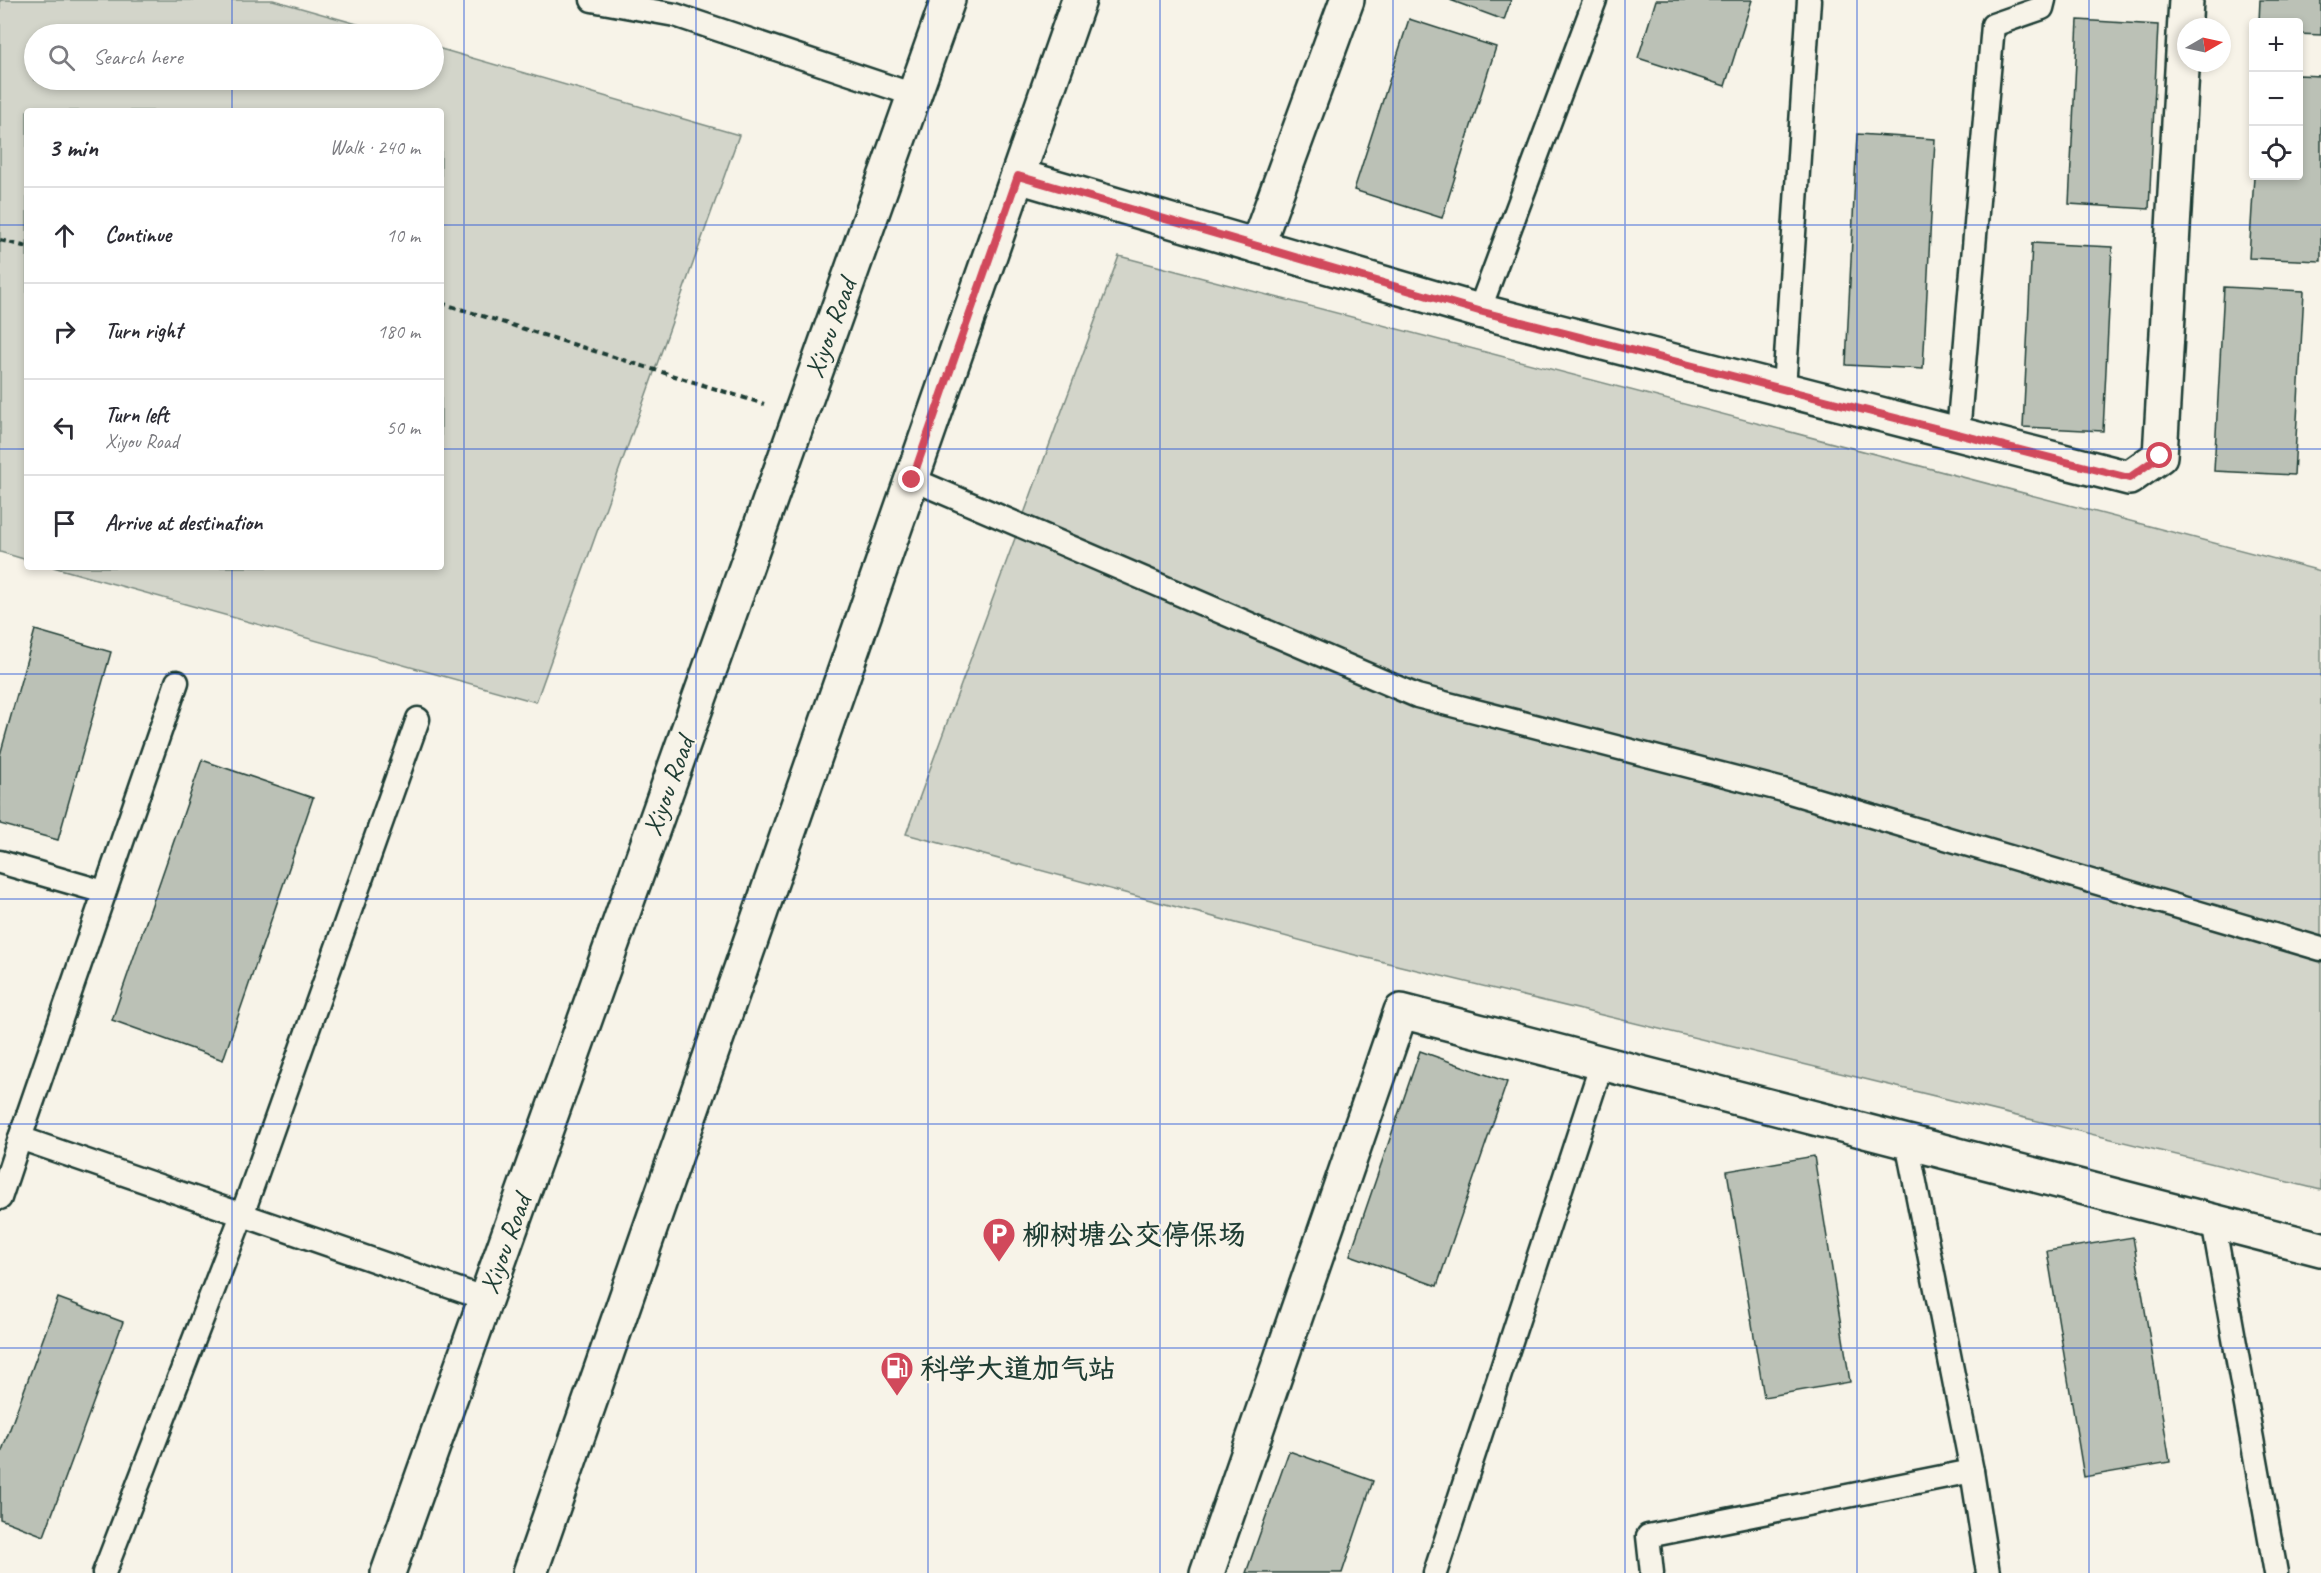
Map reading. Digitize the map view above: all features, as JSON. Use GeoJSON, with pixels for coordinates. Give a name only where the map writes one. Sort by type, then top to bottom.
{"type":"FeatureCollection","features":[{"type":"Feature","properties":{"kind":"street","name":"Xiyou Road"},"geometry":{"type":"LineString","coordinates":[[388,1573],[948,0]]}},
{"type":"Feature","properties":{"kind":"street"},"geometry":{"type":"LineString","coordinates":[[530,1573],[1079,0]]}},
{"type":"Feature","properties":{"kind":"street"},"geometry":{"type":"LineString","coordinates":[[1257,246],[1347,0]]}},
{"type":"Feature","properties":{"kind":"street"},"geometry":{"type":"LineString","coordinates":[[1018,176],[1479,311],[2129,478],[2160,456],[2186,0]]}},
{"type":"Feature","properties":{"kind":"street"},"geometry":{"type":"LineString","coordinates":[[1207,1573],[1401,1011],[2321,1249]]}},
{"type":"Feature","properties":{"kind":"lane"},"geometry":{"type":"LineString","coordinates":[[592,0],[678,8],[914,95]]}},
{"type":"Feature","properties":{"kind":"lane"},"geometry":{"type":"LineString","coordinates":[[1479,311],[1594,0]]}},
{"type":"Feature","properties":{"kind":"lane"},"geometry":{"type":"LineString","coordinates":[[1784,389],[1809,0]]}},
{"type":"Feature","properties":{"kind":"lane"},"geometry":{"type":"LineString","coordinates":[[1958,434],[1993,25],[2042,8],[2044,0]]}},
{"type":"Feature","properties":{"kind":"lane"},"geometry":{"type":"LineString","coordinates":[[912,480],[1416,696],[1783,790],[2321,949]]}},
{"type":"Feature","properties":{"kind":"lane"},"geometry":{"type":"LineString","coordinates":[[0,1198],[177,682]]}},
{"type":"Feature","properties":{"kind":"lane"},"geometry":{"type":"LineString","coordinates":[[104,1573],[242,1215],[417,719]]}},
{"type":"Feature","properties":{"kind":"lane"},"geometry":{"type":"LineString","coordinates":[[0,862],[104,892]]}},
{"type":"Feature","properties":{"kind":"lane"},"geometry":{"type":"LineString","coordinates":[[1435,1573],[1602,1063]]}},
{"type":"Feature","properties":{"kind":"lane"},"geometry":{"type":"LineString","coordinates":[[20,1138],[486,1299]]}},
{"type":"Feature","properties":{"kind":"lane"},"geometry":{"type":"LineString","coordinates":[[1907,1142],[1972,1471],[1988,1573]]}},
{"type":"Feature","properties":{"kind":"lane"},"geometry":{"type":"LineString","coordinates":[[2214,1221],[2276,1573]]}},
{"type":"Feature","properties":{"kind":"lane"},"geometry":{"type":"LineString","coordinates":[[1652,1573],[1648,1536],[1972,1471]]}},
{"type":"Feature","properties":{"kind":"path"},"geometry":{"type":"LineString","coordinates":[[0,240],[24,246]]}},
{"type":"Feature","properties":{"kind":"path"},"geometry":{"type":"LineString","coordinates":[[444,304],[800,415]]}},
{"type":"Feature","properties":{"kind":"shaded area"},"geometry":{"type":"Polygon","coordinates":[[[0,0],[273,0],[357,24],[24,24],[24,90],[444,90],[444,50],[739,135],[536,702],[64,570],[444,570],[444,108],[24,108],[24,559],[0,552],[0,0]]]}},
{"type":"Feature","properties":{"kind":"shaded area"},"geometry":{"type":"Polygon","coordinates":[[[1119,256],[2321,571],[2321,1190],[1347,953],[906,834],[1119,256]]]}},
{"type":"Feature","properties":{"kind":"building"},"geometry":{"type":"Polygon","coordinates":[[[1450,0],[1511,0],[1504,20],[1450,0]]]}},
{"type":"Feature","properties":{"kind":"building"},"geometry":{"type":"Polygon","coordinates":[[[1656,0],[1752,0],[1725,86],[1638,58],[1656,0]]]}},
{"type":"Feature","properties":{"kind":"building"},"geometry":{"type":"Polygon","coordinates":[[[2260,0],[2321,0],[2321,35],[2303,34],[2303,18],[2259,18],[2260,0]]]}},
{"type":"Feature","properties":{"kind":"building"},"geometry":{"type":"Polygon","coordinates":[[[1409,19],[1496,47],[1442,218],[1354,190],[1409,19]]]}},
{"type":"Feature","properties":{"kind":"building"},"geometry":{"type":"Polygon","coordinates":[[[2078,20],[2158,25],[2149,209],[2069,204],[2078,20]]]}},
{"type":"Feature","properties":{"kind":"building"},"geometry":{"type":"Polygon","coordinates":[[[2303,75],[2321,76],[2321,261],[2249,258],[2254,180],[2303,180],[2303,75]]]}},
{"type":"Feature","properties":{"kind":"building"},"geometry":{"type":"Polygon","coordinates":[[[1857,134],[1935,139],[1923,369],[1846,365],[1857,134]]]}},
{"type":"Feature","properties":{"kind":"building"},"geometry":{"type":"Polygon","coordinates":[[[2032,243],[2112,247],[2103,431],[2023,427],[2032,243]]]}},
{"type":"Feature","properties":{"kind":"building"},"geometry":{"type":"Polygon","coordinates":[[[2224,287],[2304,291],[2294,475],[2214,471],[2224,287]]]}},
{"type":"Feature","properties":{"kind":"building"},"geometry":{"type":"Polygon","coordinates":[[[35,630],[111,652],[58,840],[0,824],[0,755],[35,630]]]}},
{"type":"Feature","properties":{"kind":"building"},"geometry":{"type":"Polygon","coordinates":[[[202,760],[313,798],[223,1060],[112,1020],[202,760]]]}},
{"type":"Feature","properties":{"kind":"building"},"geometry":{"type":"Polygon","coordinates":[[[1420,1051],[1507,1082],[1437,1286],[1350,1255],[1420,1051]]]}},
{"type":"Feature","properties":{"kind":"building"},"geometry":{"type":"Polygon","coordinates":[[[1814,1156],[1850,1382],[1764,1397],[1727,1171],[1814,1156]]]}},
{"type":"Feature","properties":{"kind":"building"},"geometry":{"type":"Polygon","coordinates":[[[2133,1237],[2170,1462],[2084,1477],[2047,1251],[2133,1237]]]}},
{"type":"Feature","properties":{"kind":"building"},"geometry":{"type":"Polygon","coordinates":[[[58,1298],[123,1322],[44,1536],[0,1519],[0,1456],[58,1298]]]}},
{"type":"Feature","properties":{"kind":"building"},"geometry":{"type":"Polygon","coordinates":[[[1289,1451],[1373,1481],[1342,1573],[1246,1573],[1289,1451]]]}},
{"type":"Feature","properties":{"kind":"place","name":"柳树塘公交停保场"},"geometry":{"type":"Point","coordinates":[999,1263]}},
{"type":"Feature","properties":{"kind":"place","name":"科学大道加气站"},"geometry":{"type":"Point","coordinates":[897,1397]}},
{"type":"Feature","properties":{"kind":"route"},"geometry":{"type":"LineString","coordinates":[[912,480],[1018,176],[1479,311],[2129,478],[2160,456]]}}]}
